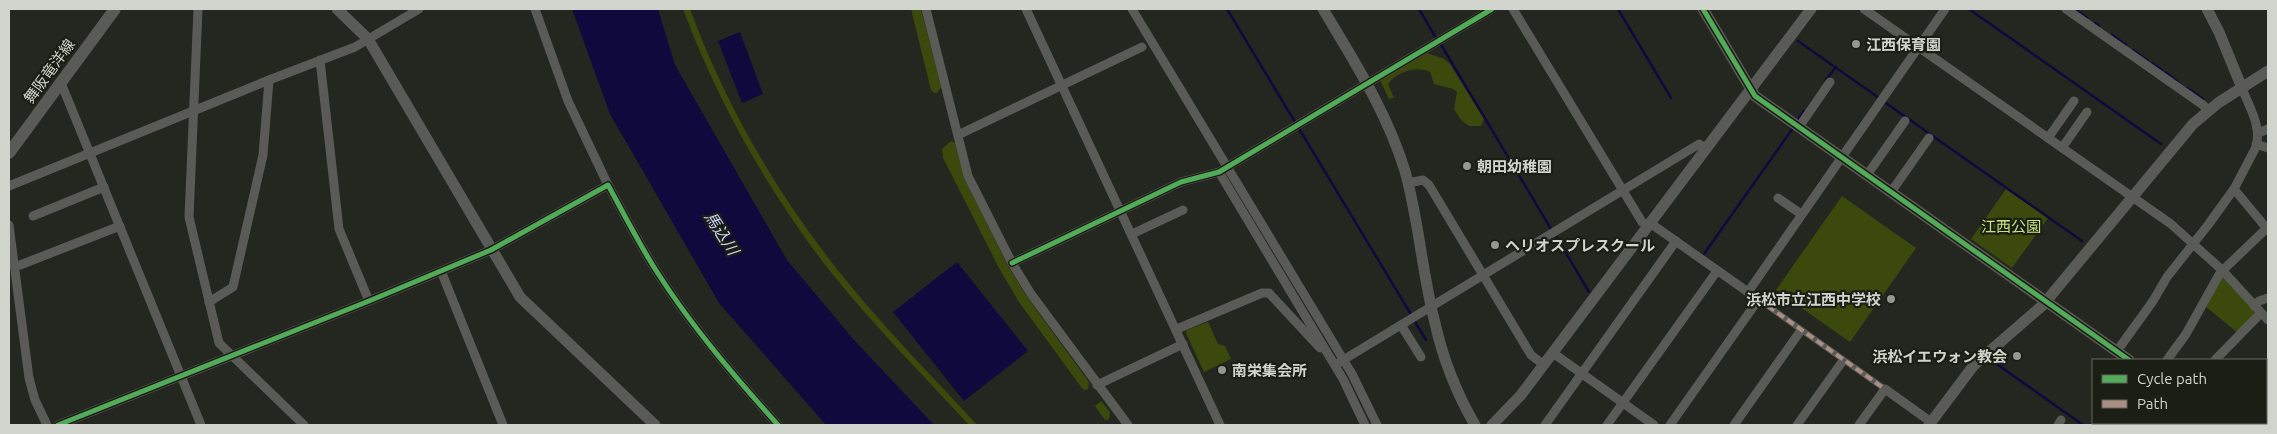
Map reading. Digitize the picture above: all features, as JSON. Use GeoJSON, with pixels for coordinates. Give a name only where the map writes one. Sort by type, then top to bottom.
{"type":"FeatureCollection","features":[{"type":"Feature","properties":{"kind":"main road","name":"舞阪竜洋線"},"geometry":{"type":"LineString","coordinates":[[9,153],[61,83],[111,10]]}},
{"type":"Feature","properties":{"kind":"street"},"geometry":{"type":"LineString","coordinates":[[198,9],[189,217],[219,343],[304,425]]}},
{"type":"Feature","properties":{"kind":"street"},"geometry":{"type":"LineString","coordinates":[[337,9],[368,39],[520,297],[655,425]]}},
{"type":"Feature","properties":{"kind":"street"},"geometry":{"type":"LineString","coordinates":[[9,186],[194,110],[356,47],[419,9]]}},
{"type":"Feature","properties":{"kind":"street"},"geometry":{"type":"LineString","coordinates":[[535,9],[568,101],[608,185],[657,272],[695,326],[740,383],[778,425]]}},
{"type":"Feature","properties":{"kind":"street"},"geometry":{"type":"LineString","coordinates":[[926,9],[968,176],[1012,263],[1031,294],[1128,425]]}},
{"type":"Feature","properties":{"kind":"street"},"geometry":{"type":"LineString","coordinates":[[1026,9],[1184,344],[1220,425]]}},
{"type":"Feature","properties":{"kind":"street"},"geometry":{"type":"LineString","coordinates":[[1132,9],[1344,360],[1377,425]]}},
{"type":"Feature","properties":{"kind":"street"},"geometry":{"type":"LineString","coordinates":[[1323,9],[1367,82],[1391,132],[1408,183],[1432,307],[1446,362],[1462,401],[1475,425]]}},
{"type":"Feature","properties":{"kind":"street"},"geometry":{"type":"LineString","coordinates":[[1012,263],[1181,182],[1219,172],[1492,9]]}},
{"type":"Feature","properties":{"kind":"street"},"geometry":{"type":"LineString","coordinates":[[1513,9],[1642,222],[1676,242],[1748,292],[1757,302],[1934,423],[1974,365],[2046,302],[2186,132],[2208,111],[2268,71]]}},
{"type":"Feature","properties":{"kind":"street"},"geometry":{"type":"LineString","coordinates":[[1703,9],[1755,96],[2128,359]]}},
{"type":"Feature","properties":{"kind":"street"},"geometry":{"type":"LineString","coordinates":[[1492,425],[1514,404],[1544,365],[1811,9]]}},
{"type":"Feature","properties":{"kind":"street"},"geometry":{"type":"LineString","coordinates":[[1864,9],[2132,197],[2194,243],[2268,320]]}},
{"type":"Feature","properties":{"kind":"street"},"geometry":{"type":"LineString","coordinates":[[1748,292],[1945,9]]}},
{"type":"Feature","properties":{"kind":"street"},"geometry":{"type":"LineString","coordinates":[[2066,9],[2203,105],[2208,111]]}},
{"type":"Feature","properties":{"kind":"street"},"geometry":{"type":"LineString","coordinates":[[2117,351],[2153,301],[2167,277],[2234,189],[2256,144],[2258,132],[2219,32],[2207,9]]}},
{"type":"Feature","properties":{"kind":"street"},"geometry":{"type":"LineString","coordinates":[[958,135],[1142,47]]}},
{"type":"Feature","properties":{"kind":"street"},"geometry":{"type":"LineString","coordinates":[[320,60],[339,229],[369,301]]}},
{"type":"Feature","properties":{"kind":"street"},"geometry":{"type":"LineString","coordinates":[[209,302],[233,287],[263,155],[269,80]]}},
{"type":"Feature","properties":{"kind":"street"},"geometry":{"type":"LineString","coordinates":[[1799,127],[1830,82]]}},
{"type":"Feature","properties":{"kind":"street"},"geometry":{"type":"LineString","coordinates":[[61,83],[201,425]]}},
{"type":"Feature","properties":{"kind":"street"},"geometry":{"type":"LineString","coordinates":[[2048,138],[2074,101]]}},
{"type":"Feature","properties":{"kind":"street"},"geometry":{"type":"LineString","coordinates":[[2062,148],[2087,112]]}},
{"type":"Feature","properties":{"kind":"street"},"geometry":{"type":"LineString","coordinates":[[1867,175],[1905,121]]}},
{"type":"Feature","properties":{"kind":"street"},"geometry":{"type":"LineString","coordinates":[[2258,132],[2268,129]]}},
{"type":"Feature","properties":{"kind":"street"},"geometry":{"type":"LineString","coordinates":[[1891,192],[1929,138]]}},
{"type":"Feature","properties":{"kind":"street"},"geometry":{"type":"LineString","coordinates":[[1335,365],[1699,144],[1706,149]]}},
{"type":"Feature","properties":{"kind":"street"},"geometry":{"type":"LineString","coordinates":[[2256,144],[2268,148]]}},
{"type":"Feature","properties":{"kind":"street"},"geometry":{"type":"LineString","coordinates":[[1219,172],[1335,365],[1362,424]]}},
{"type":"Feature","properties":{"kind":"street"},"geometry":{"type":"LineString","coordinates":[[1408,183],[1422,180],[1429,185],[1531,355],[1544,365]]}},
{"type":"Feature","properties":{"kind":"street"},"geometry":{"type":"LineString","coordinates":[[58,425],[369,301],[491,250],[608,185]]}},
{"type":"Feature","properties":{"kind":"street"},"geometry":{"type":"LineString","coordinates":[[33,216],[104,187]]}},
{"type":"Feature","properties":{"kind":"street"},"geometry":{"type":"LineString","coordinates":[[2168,359],[2186,334],[2222,270],[2268,229],[2234,189]]}},
{"type":"Feature","properties":{"kind":"street"},"geometry":{"type":"LineString","coordinates":[[1778,198],[1801,214]]}},
{"type":"Feature","properties":{"kind":"street"},"geometry":{"type":"LineString","coordinates":[[1132,234],[1183,210]]}},
{"type":"Feature","properties":{"kind":"street"},"geometry":{"type":"LineString","coordinates":[[9,225],[29,378],[35,400],[47,425]]}},
{"type":"Feature","properties":{"kind":"street"},"geometry":{"type":"LineString","coordinates":[[15,267],[120,226]]}},
{"type":"Feature","properties":{"kind":"street"},"geometry":{"type":"LineString","coordinates":[[1545,425],[1676,242]]}},
{"type":"Feature","properties":{"kind":"street"},"geometry":{"type":"LineString","coordinates":[[441,271],[503,425]]}},
{"type":"Feature","properties":{"kind":"street"},"geometry":{"type":"LineString","coordinates":[[1608,425],[1717,271]]}},
{"type":"Feature","properties":{"kind":"street"},"geometry":{"type":"LineString","coordinates":[[1176,329],[1262,292],[1269,293],[1320,349],[1324,347]]}},
{"type":"Feature","properties":{"kind":"street"},"geometry":{"type":"LineString","coordinates":[[2254,306],[2259,301],[2268,298]]}},
{"type":"Feature","properties":{"kind":"street"},"geometry":{"type":"LineString","coordinates":[[1670,425],[1757,302]]}},
{"type":"Feature","properties":{"kind":"street"},"geometry":{"type":"LineString","coordinates":[[2217,359],[2261,313]]}},
{"type":"Feature","properties":{"kind":"street"},"geometry":{"type":"LineString","coordinates":[[1401,325],[1421,357]]}},
{"type":"Feature","properties":{"kind":"street"},"geometry":{"type":"LineString","coordinates":[[1734,425],[1800,331]]}},
{"type":"Feature","properties":{"kind":"street"},"geometry":{"type":"LineString","coordinates":[[1097,385],[1184,344]]}},
{"type":"Feature","properties":{"kind":"street"},"geometry":{"type":"LineString","coordinates":[[1553,353],[1654,425]]}},
{"type":"Feature","properties":{"kind":"street"},"geometry":{"type":"LineString","coordinates":[[1797,425],[1842,361]]}},
{"type":"Feature","properties":{"kind":"street"},"geometry":{"type":"LineString","coordinates":[[1859,425],[1885,389]]}},
{"type":"Feature","properties":{"kind":"green space"},"geometry":{"type":"Polygon","coordinates":[[[683,9],[690,9],[721,83],[758,154],[825,254],[897,339],[977,425],[969,425],[862,310],[829,270],[785,209],[728,112],[683,9]]]}},
{"type":"Feature","properties":{"kind":"green space"},"geometry":{"type":"Polygon","coordinates":[[[911,9],[921,9],[941,87],[937,93],[931,90],[911,9]]]}},
{"type":"Feature","properties":{"kind":"green space"},"geometry":{"type":"Polygon","coordinates":[[[1427,53],[1444,59],[1450,64],[1484,119],[1481,126],[1469,126],[1461,120],[1454,109],[1457,92],[1453,89],[1434,84],[1430,72],[1425,70],[1407,71],[1396,76],[1388,84],[1394,98],[1389,99],[1380,80],[1427,53]]]}},
{"type":"Feature","properties":{"kind":"green space"},"geometry":{"type":"Polygon","coordinates":[[[951,141],[955,143],[964,178],[1008,266],[1027,297],[1089,382],[1088,389],[1084,390],[1081,387],[1019,302],[1000,270],[943,158],[942,149],[951,141]]]}},
{"type":"Feature","properties":{"kind":"green space","name":"江西公園"},"geometry":{"type":"Polygon","coordinates":[[[2006,189],[2048,218],[2012,268],[1971,239],[2006,189]]]}},
{"type":"Feature","properties":{"kind":"green space"},"geometry":{"type":"Polygon","coordinates":[[[1842,196],[1916,248],[1850,342],[1776,290],[1842,196]]]}},
{"type":"Feature","properties":{"kind":"green space"},"geometry":{"type":"Polygon","coordinates":[[[2221,277],[2224,277],[2255,312],[2255,315],[2238,333],[2205,306],[2221,277]]]}},
{"type":"Feature","properties":{"kind":"green space"},"geometry":{"type":"Polygon","coordinates":[[[1208,322],[1218,344],[1225,346],[1231,359],[1204,372],[1186,333],[1187,330],[1208,322]]]}},
{"type":"Feature","properties":{"kind":"green space"},"geometry":{"type":"Polygon","coordinates":[[[1101,401],[1110,412],[1109,419],[1105,420],[1095,406],[1101,401]]]}},
{"type":"Feature","properties":{"kind":"water","name":"馬込川"},"geometry":{"type":"Polygon","coordinates":[[[572,9],[658,9],[675,65],[787,260],[854,340],[934,425],[826,425],[719,303],[610,114],[572,9]]]}},
{"type":"Feature","properties":{"kind":"water"},"geometry":{"type":"Polygon","coordinates":[[[740,32],[763,94],[742,103],[718,41],[740,32]]]}},
{"type":"Feature","properties":{"kind":"water"},"geometry":{"type":"Polygon","coordinates":[[[957,262],[1028,351],[964,401],[893,312],[957,262]]]}},
{"type":"Feature","properties":{"kind":"waterway"},"geometry":{"type":"LineString","coordinates":[[1227,9],[1295,122]]}},
{"type":"Feature","properties":{"kind":"waterway"},"geometry":{"type":"LineString","coordinates":[[1419,9],[1436,38]]}},
{"type":"Feature","properties":{"kind":"waterway"},"geometry":{"type":"LineString","coordinates":[[1618,9],[1671,98]]}},
{"type":"Feature","properties":{"kind":"waterway"},"geometry":{"type":"LineString","coordinates":[[1969,9],[2161,144]]}},
{"type":"Feature","properties":{"kind":"waterway"},"geometry":{"type":"LineString","coordinates":[[2075,9],[2087,18]]}},
{"type":"Feature","properties":{"kind":"waterway"},"geometry":{"type":"LineString","coordinates":[[2095,23],[2099,26]]}},
{"type":"Feature","properties":{"kind":"waterway"},"geometry":{"type":"LineString","coordinates":[[2112,35],[2126,45]]}},
{"type":"Feature","properties":{"kind":"waterway"},"geometry":{"type":"LineString","coordinates":[[1798,41],[1879,98]]}},
{"type":"Feature","properties":{"kind":"waterway"},"geometry":{"type":"LineString","coordinates":[[1440,43],[1551,229]]}},
{"type":"Feature","properties":{"kind":"waterway"},"geometry":{"type":"LineString","coordinates":[[2133,50],[2148,61]]}},
{"type":"Feature","properties":{"kind":"waterway"},"geometry":{"type":"LineString","coordinates":[[2152,63],[2162,70]]}},
{"type":"Feature","properties":{"kind":"waterway"},"geometry":{"type":"LineString","coordinates":[[1826,80],[1836,67]]}},
{"type":"Feature","properties":{"kind":"waterway"},"geometry":{"type":"LineString","coordinates":[[2165,72],[2179,83]]}},
{"type":"Feature","properties":{"kind":"waterway"},"geometry":{"type":"LineString","coordinates":[[2187,88],[2203,99]]}},
{"type":"Feature","properties":{"kind":"waterway"},"geometry":{"type":"LineString","coordinates":[[1883,101],[2082,241]]}},
{"type":"Feature","properties":{"kind":"waterway"},"geometry":{"type":"LineString","coordinates":[[1798,120],[1804,111]]}},
{"type":"Feature","properties":{"kind":"waterway"},"geometry":{"type":"LineString","coordinates":[[1298,127],[1412,316]]}},
{"type":"Feature","properties":{"kind":"waterway"},"geometry":{"type":"LineString","coordinates":[[1704,254],[1793,128]]}},
{"type":"Feature","properties":{"kind":"waterway"},"geometry":{"type":"LineString","coordinates":[[1556,236],[1589,292]]}},
{"type":"Feature","properties":{"kind":"waterway"},"geometry":{"type":"LineString","coordinates":[[1414,320],[1426,340]]}},
{"type":"Feature","properties":{"kind":"waterway"},"geometry":{"type":"LineString","coordinates":[[1991,360],[2083,425]]}},
{"type":"Feature","properties":{"kind":"marked path"},"geometry":{"type":"LineString","coordinates":[[1748,292],[1885,389]]}},
{"type":"Feature","properties":{"kind":"cycle path"},"geometry":{"type":"LineString","coordinates":[[1012,263],[1181,182],[1219,172],[1492,9]]}},
{"type":"Feature","properties":{"kind":"cycle path"},"geometry":{"type":"LineString","coordinates":[[1703,9],[1755,96],[2128,359]]}},
{"type":"Feature","properties":{"kind":"cycle path"},"geometry":{"type":"LineString","coordinates":[[58,425],[369,301],[491,250],[608,185],[644,251],[670,292],[714,351],[778,425]]}},
{"type":"Feature","properties":{"kind":"place","name":"江西保育園"},"geometry":{"type":"Point","coordinates":[1856,44]}},
{"type":"Feature","properties":{"kind":"place","name":"朝田幼稚園"},"geometry":{"type":"Point","coordinates":[1467,166]}},
{"type":"Feature","properties":{"kind":"place","name":"ヘリオスプレスクール"},"geometry":{"type":"Point","coordinates":[1495,245]}},
{"type":"Feature","properties":{"kind":"place","name":"浜松市立江西中学校"},"geometry":{"type":"Point","coordinates":[1891,299]}},
{"type":"Feature","properties":{"kind":"place","name":"浜松イエウォン教会"},"geometry":{"type":"Point","coordinates":[2017,356]}},
{"type":"Feature","properties":{"kind":"place","name":"南栄集会所"},"geometry":{"type":"Point","coordinates":[1222,370]}}]}
